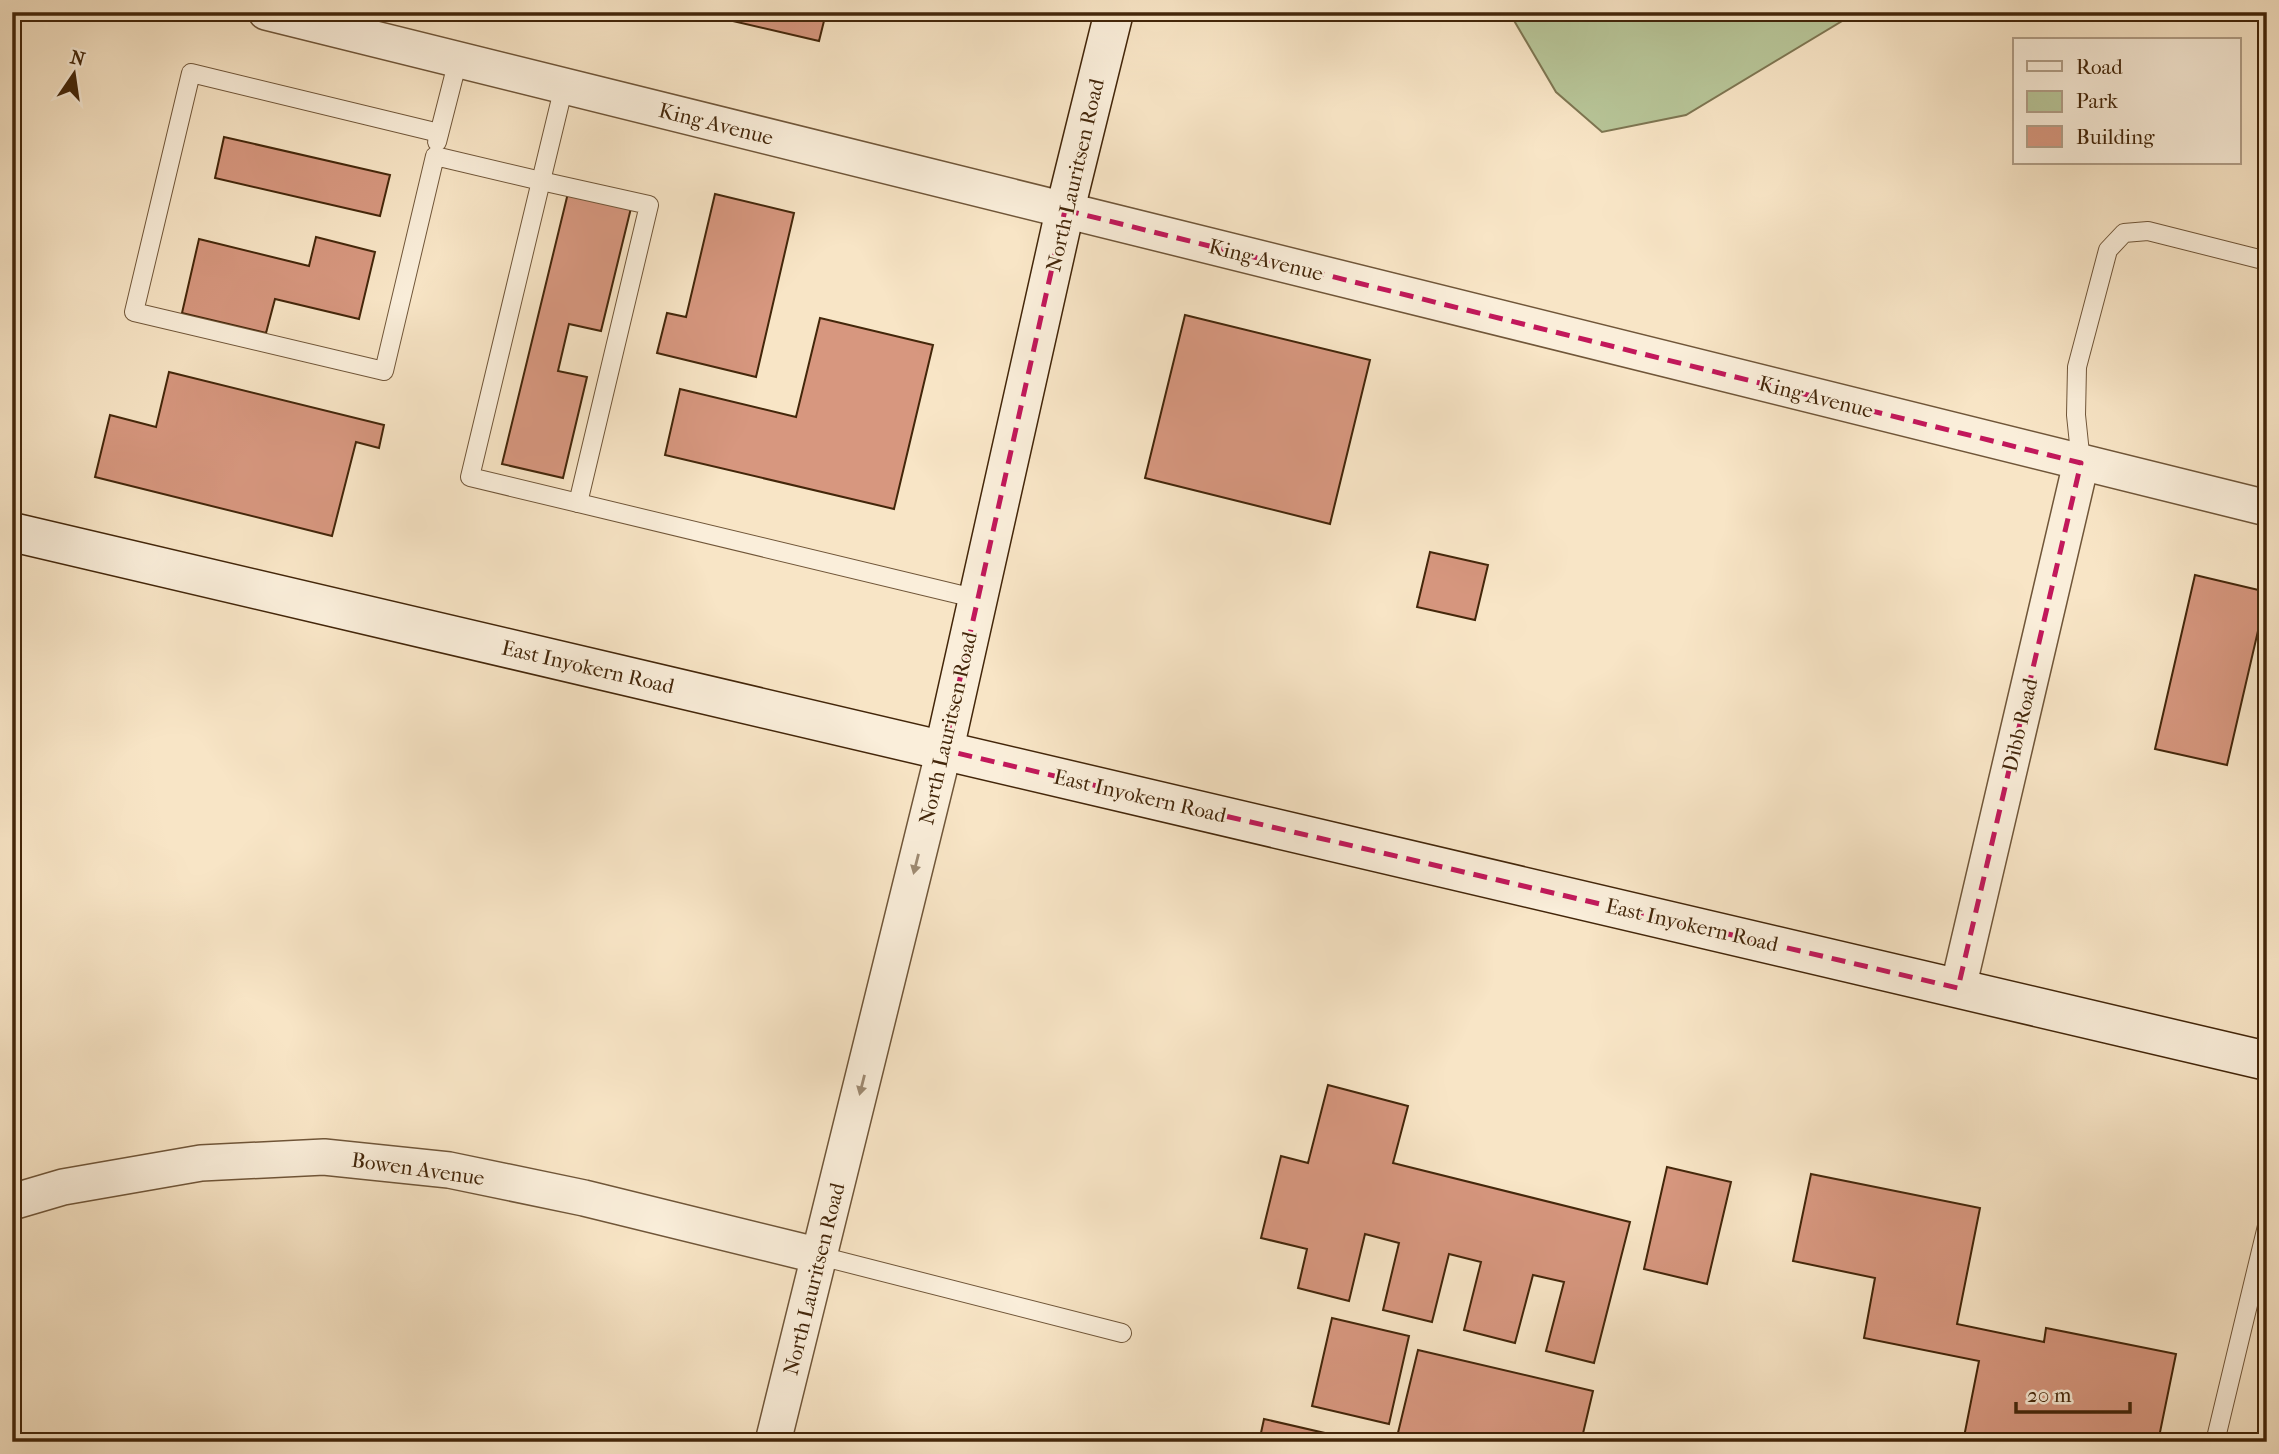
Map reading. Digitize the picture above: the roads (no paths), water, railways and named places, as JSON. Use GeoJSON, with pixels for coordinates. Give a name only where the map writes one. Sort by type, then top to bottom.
{"type":"FeatureCollection","features":[{"type":"Feature","properties":{"kind":"street","name":"King Avenue"},"geometry":{"type":"LineString","coordinates":[[265,12],[2267,508]]}},
{"type":"Feature","properties":{"kind":"street","name":"North Lauritsen Road"},"geometry":{"type":"LineString","coordinates":[[773,1442],[944,750],[1065,210],[1114,12]]}},
{"type":"Feature","properties":{"kind":"street","name":"Dibb Road"},"geometry":{"type":"LineString","coordinates":[[1958,988],[2081,463]]}},
{"type":"Feature","properties":{"kind":"street","name":"East Inyokern Road"},"geometry":{"type":"LineString","coordinates":[[12,532],[2267,1061]]}},
{"type":"Feature","properties":{"kind":"street","name":"Bowen Avenue"},"geometry":{"type":"LineString","coordinates":[[12,1202],[63,1187],[201,1163],[324,1157],[449,1170],[584,1198],[820,1256]]}},
{"type":"Feature","properties":{"kind":"lane"},"geometry":{"type":"LineString","coordinates":[[439,133],[191,73],[134,312],[384,371],[458,60]]}},
{"type":"Feature","properties":{"kind":"lane"},"geometry":{"type":"LineString","coordinates":[[564,86],[470,477],[978,599]]}},
{"type":"Feature","properties":{"kind":"lane"},"geometry":{"type":"LineString","coordinates":[[435,156],[649,205],[578,503]]}},
{"type":"Feature","properties":{"kind":"lane"},"geometry":{"type":"LineString","coordinates":[[2081,463],[2077,367],[2108,250],[2124,233],[2148,231],[2267,261]]}},
{"type":"Feature","properties":{"kind":"lane"},"geometry":{"type":"LineString","coordinates":[[2214,1442],[2262,1266],[2267,1226]]}},
{"type":"Feature","properties":{"kind":"lane"},"geometry":{"type":"LineString","coordinates":[[820,1256],[1122,1333]]}}]}
